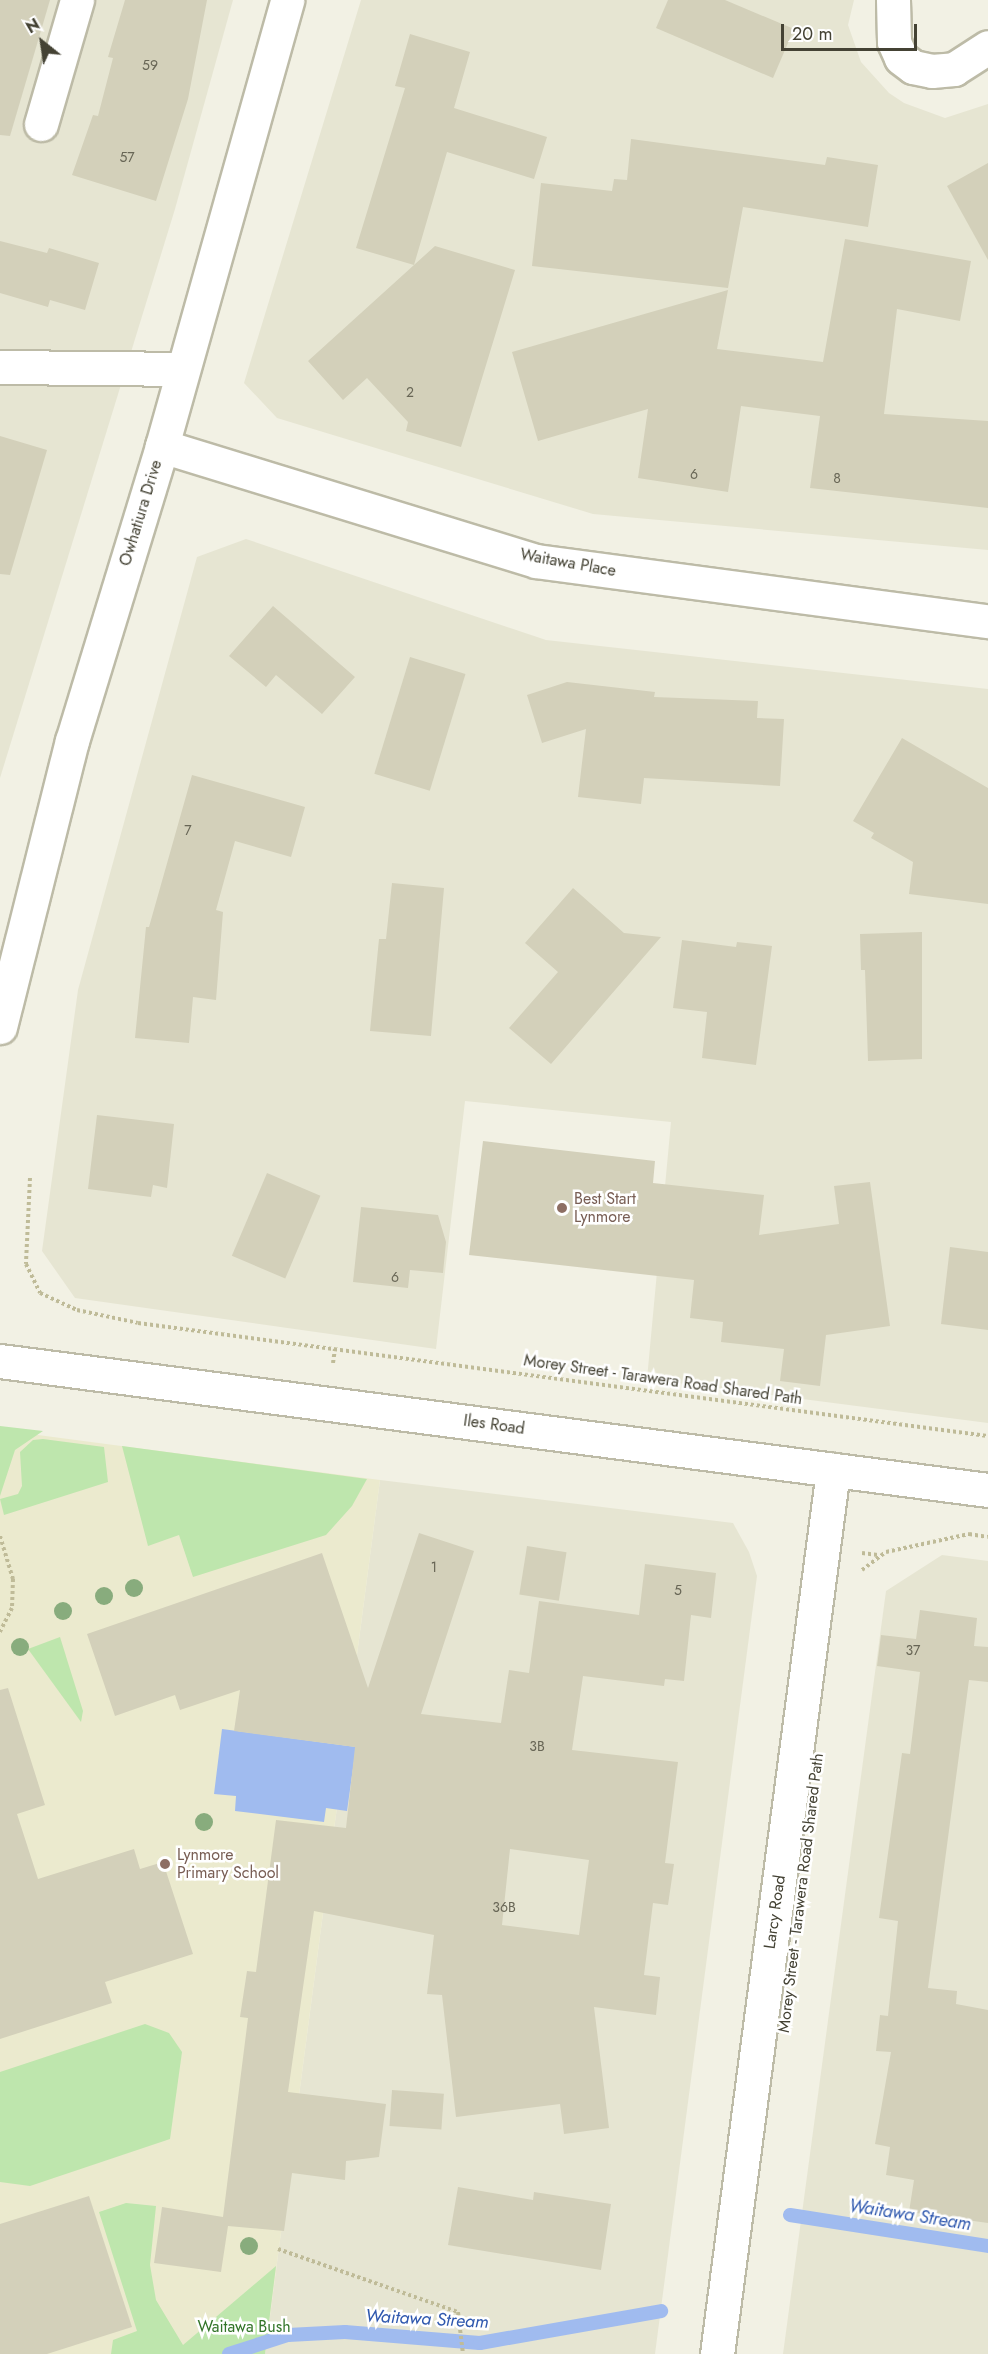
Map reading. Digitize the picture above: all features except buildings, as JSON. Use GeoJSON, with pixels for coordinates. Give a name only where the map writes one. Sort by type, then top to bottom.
{"type":"FeatureCollection","features":[{"type":"Feature","properties":{"kind":"street"},"geometry":{"type":"LineString","coordinates":[[41,124],[76,0]]}},
{"type":"Feature","properties":{"kind":"street","name":"Owhatiura Drive"},"geometry":{"type":"LineString","coordinates":[[0,1027],[72,741],[162,446],[181,369],[287,0]]}},
{"type":"Feature","properties":{"kind":"street"},"geometry":{"type":"LineString","coordinates":[[893,0],[894,42],[901,57],[913,67],[954,69],[988,47]]}},
{"type":"Feature","properties":{"kind":"street"},"geometry":{"type":"LineString","coordinates":[[0,367],[181,369]]}},
{"type":"Feature","properties":{"kind":"street","name":"Waitawa Place"},"geometry":{"type":"LineString","coordinates":[[162,446],[536,561],[988,621]]}},
{"type":"Feature","properties":{"kind":"street","name":"Iles Road"},"geometry":{"type":"LineString","coordinates":[[0,1361],[988,1490]]}},
{"type":"Feature","properties":{"kind":"street","name":"Larcy Road"},"geometry":{"type":"LineString","coordinates":[[717,2354],[833,1470]]}},
{"type":"Feature","properties":{"kind":"path","name":"Morey Street - Tarawera Road Shared Path"},"geometry":{"type":"LineString","coordinates":[[30,1178],[26,1264],[40,1293],[55,1304],[138,1323],[988,1436]]}},
{"type":"Feature","properties":{"kind":"path"},"geometry":{"type":"LineString","coordinates":[[334,1358],[335,1348]]}},
{"type":"Feature","properties":{"kind":"path"},"geometry":{"type":"LineString","coordinates":[[859,1574],[870,1561],[886,1552],[969,1534],[988,1537]]}},
{"type":"Feature","properties":{"kind":"path"},"geometry":{"type":"LineString","coordinates":[[0,1536],[13,1579],[12,1608],[0,1632]]}},
{"type":"Feature","properties":{"kind":"path"},"geometry":{"type":"LineString","coordinates":[[278,2249],[458,2312],[463,2354]]}},
{"type":"Feature","properties":{"kind":"shaded area"},"geometry":{"type":"Polygon","coordinates":[[[0,0],[233,0],[175,209],[0,778],[0,0]]]}},
{"type":"Feature","properties":{"kind":"shaded area"},"geometry":{"type":"Polygon","coordinates":[[[361,0],[854,0],[848,25],[861,62],[889,93],[904,103],[945,118],[988,104],[988,550],[593,514],[277,418],[244,383],[361,0]]]}},
{"type":"Feature","properties":{"kind":"shaded area"},"geometry":{"type":"Polygon","coordinates":[[[246,539],[546,640],[988,689],[988,1423],[647,1379],[671,1122],[465,1101],[436,1349],[75,1298],[42,1251],[78,990],[197,557],[246,539]]]}},
{"type":"Feature","properties":{"kind":"shaded area","name":"Lynmore Primary School"},"geometry":{"type":"Polygon","coordinates":[[[0,1430],[380,1480],[265,2354],[0,2354],[0,1430]]]}},
{"type":"Feature","properties":{"kind":"shaded area"},"geometry":{"type":"Polygon","coordinates":[[[380,1480],[733,1523],[749,1552],[757,1576],[655,2354],[265,2354],[380,1480]]]}},
{"type":"Feature","properties":{"kind":"shaded area"},"geometry":{"type":"Polygon","coordinates":[[[942,1555],[988,1561],[988,2354],[783,2354],[886,1591],[942,1555]]]}},
{"type":"Feature","properties":{"kind":"green space"},"geometry":{"type":"Polygon","coordinates":[[[0,1426],[43,1431],[15,1450],[0,1496],[0,1426]]]}},
{"type":"Feature","properties":{"kind":"green space"},"geometry":{"type":"Polygon","coordinates":[[[43,1439],[104,1447],[108,1482],[4,1515],[0,1499],[18,1494],[22,1486],[20,1452],[33,1440],[43,1439]]]}},
{"type":"Feature","properties":{"kind":"green space"},"geometry":{"type":"Polygon","coordinates":[[[122,1446],[367,1479],[352,1506],[326,1535],[193,1577],[179,1535],[148,1546],[122,1446]]]}},
{"type":"Feature","properties":{"kind":"green space"},"geometry":{"type":"Polygon","coordinates":[[[60,1637],[83,1711],[81,1722],[28,1649],[60,1637]]]}},
{"type":"Feature","properties":{"kind":"green space"},"geometry":{"type":"Polygon","coordinates":[[[145,2024],[169,2033],[182,2052],[170,2139],[30,2186],[0,2182],[0,2072],[145,2024]]]}},
{"type":"Feature","properties":{"kind":"green space","name":"Waitawa Bush"},"geometry":{"type":"Polygon","coordinates":[[[126,2203],[156,2206],[150,2265],[156,2300],[183,2345],[276,2266],[265,2354],[111,2354],[113,2340],[137,2331],[99,2212],[126,2203]]]}},
{"type":"Feature","properties":{"kind":"water"},"geometry":{"type":"Polygon","coordinates":[[[222,1729],[356,1747],[347,1811],[326,1808],[324,1822],[235,1811],[236,1796],[214,1794],[222,1729]]]}},
{"type":"Feature","properties":{"kind":"waterway","name":"Waitawa Stream"},"geometry":{"type":"LineString","coordinates":[[790,2215],[988,2246]]}},
{"type":"Feature","properties":{"kind":"waterway","name":"Waitawa Stream"},"geometry":{"type":"LineString","coordinates":[[229,2354],[288,2335],[345,2332],[480,2343],[661,2311]]}},
{"type":"Feature","properties":{"kind":"place","name":"Best Start Lynmore"},"geometry":{"type":"Point","coordinates":[562,1208]}},
{"type":"Feature","properties":{"kind":"place","name":"Lynmore Primary School"},"geometry":{"type":"Point","coordinates":[165,1864]}}]}
